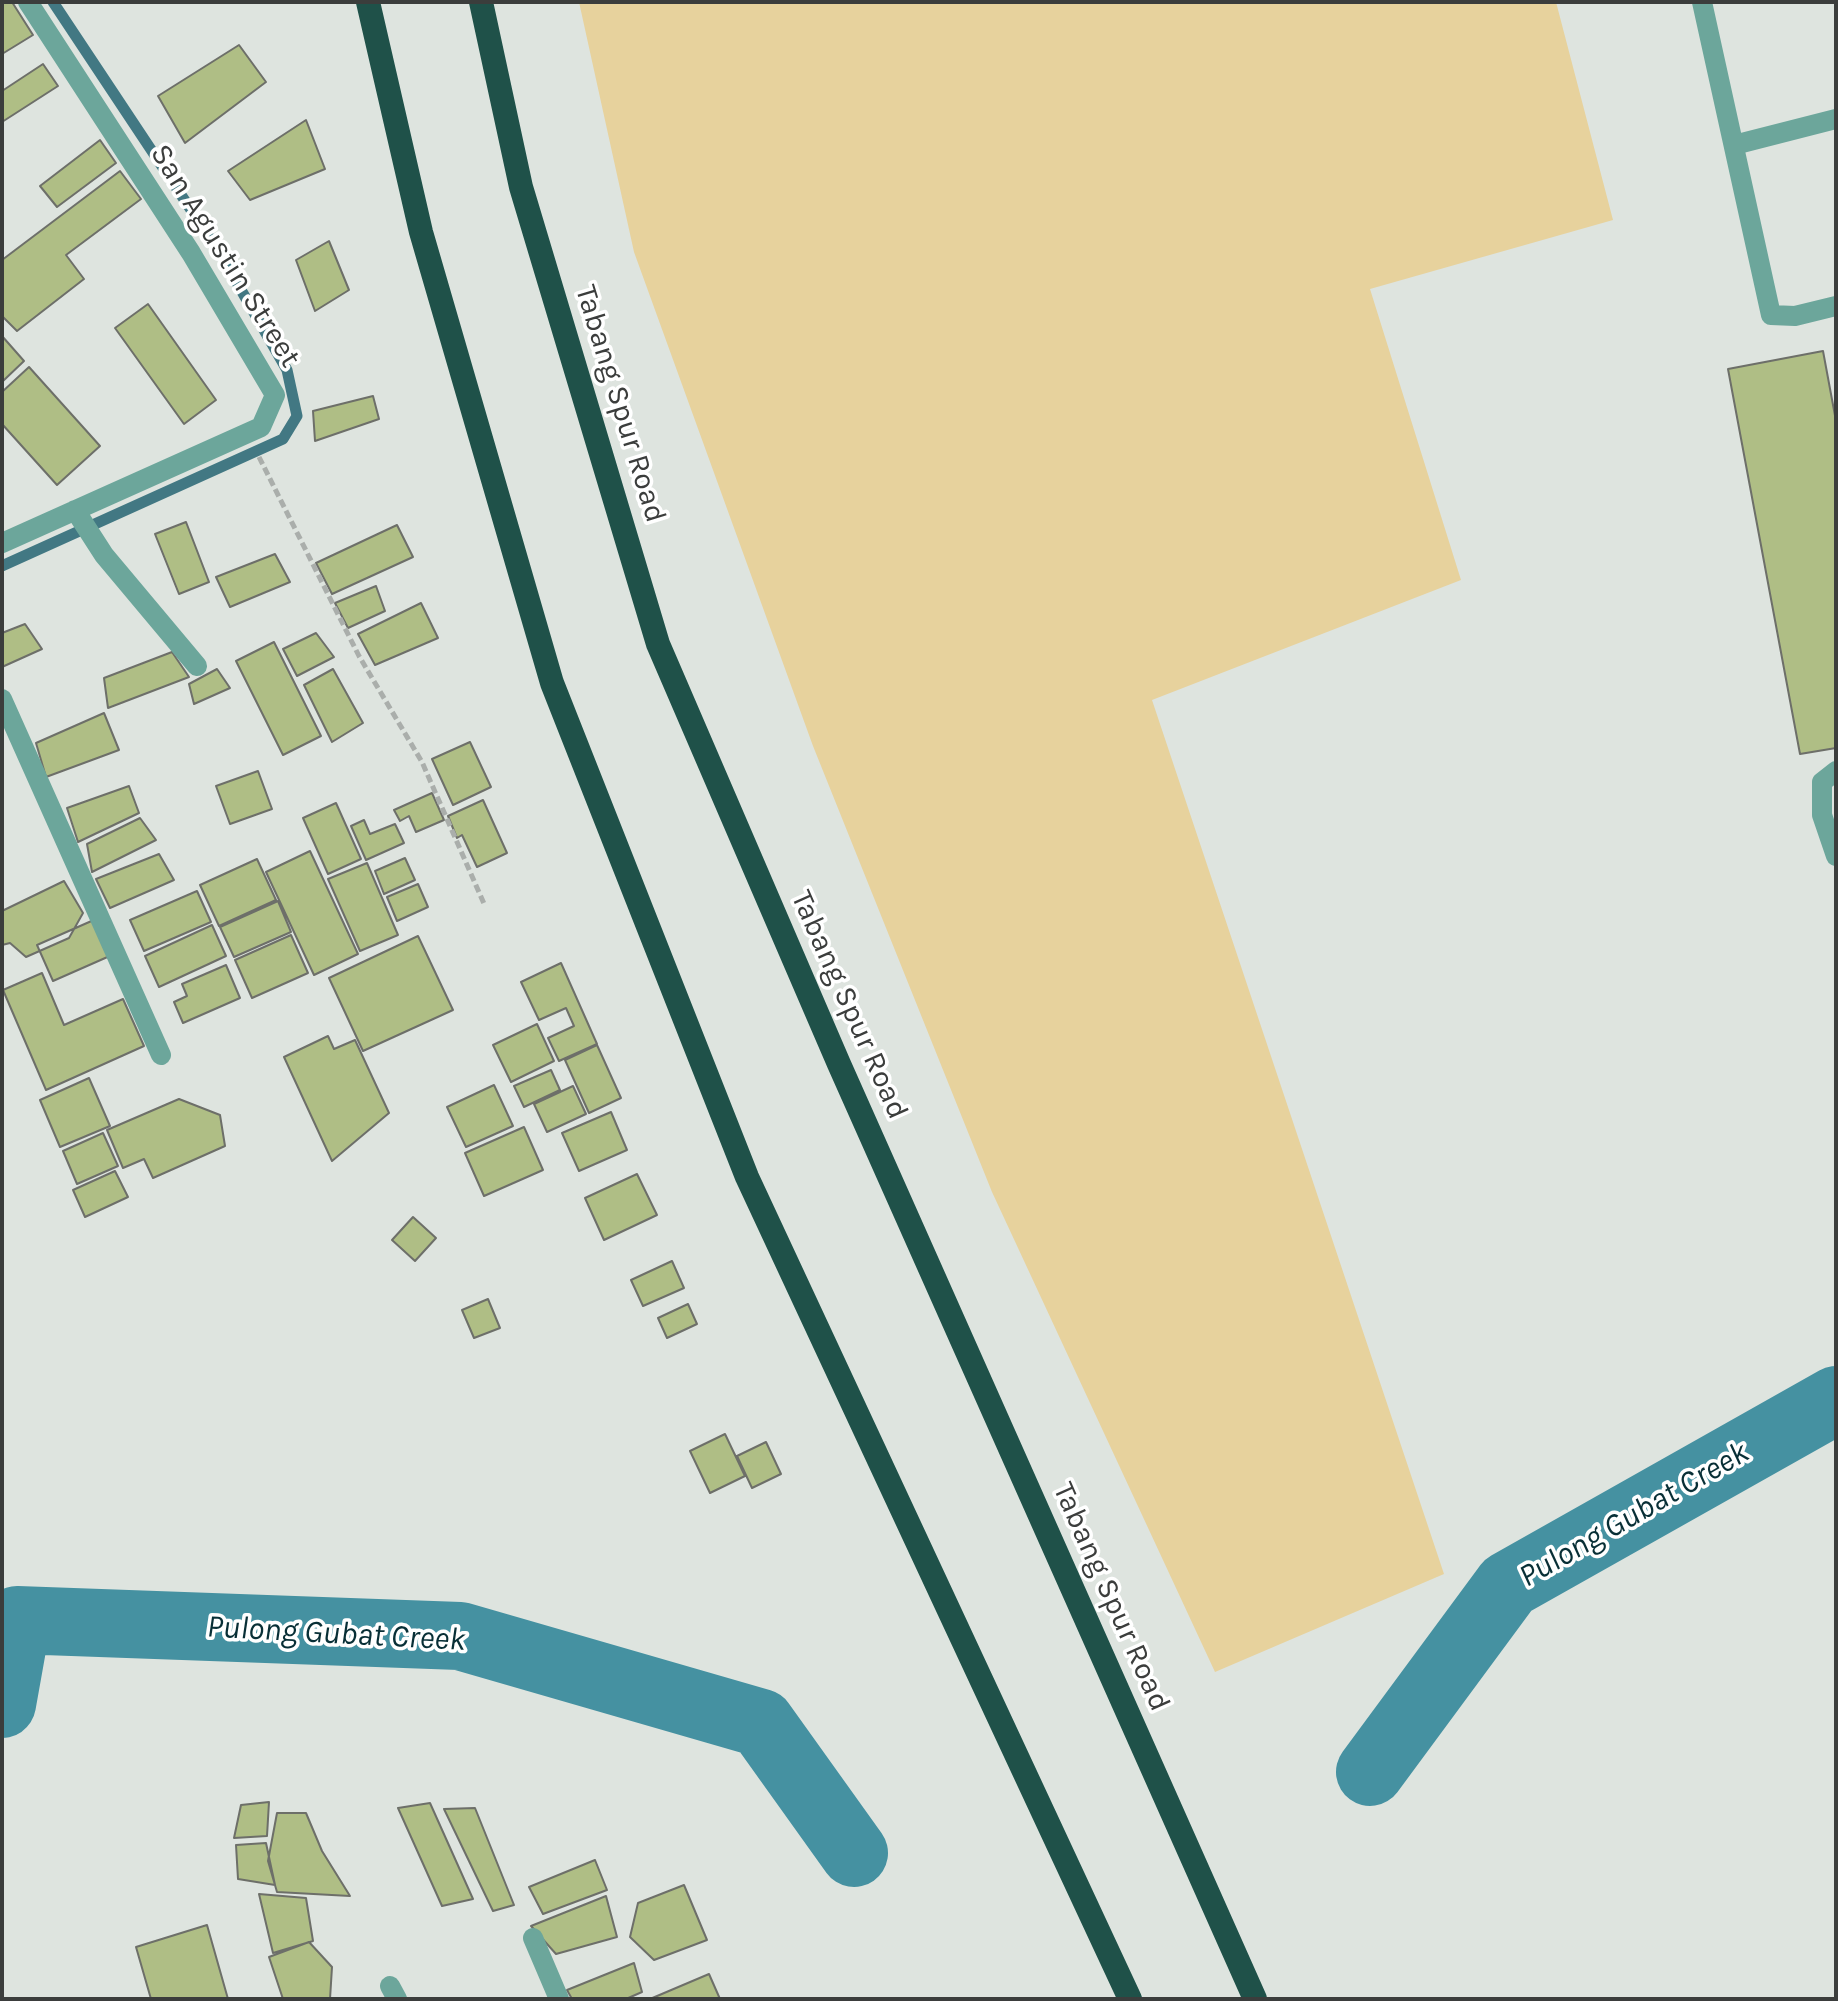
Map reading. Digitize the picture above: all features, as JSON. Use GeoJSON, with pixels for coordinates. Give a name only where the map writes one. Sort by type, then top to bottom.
{"type":"FeatureCollection","features":[{"type":"Feature","properties":{"kind":"highway"},"geometry":{"type":"LineString","coordinates":[[368,2],[421,232],[552,683],[747,1177],[1130,1999]]}},
{"type":"Feature","properties":{"kind":"highway","name":"Tabang Spur Road"},"geometry":{"type":"LineString","coordinates":[[481,2],[521,187],[658,644],[845,1078],[1255,1999]]}},
{"type":"Feature","properties":{"kind":"street","name":"San Agustin Street"},"geometry":{"type":"LineString","coordinates":[[2,543],[261,427],[275,395],[191,253],[28,2]]}},
{"type":"Feature","properties":{"kind":"street"},"geometry":{"type":"LineString","coordinates":[[1702,2],[1771,315],[1795,316],[1836,306]]}},
{"type":"Feature","properties":{"kind":"street"},"geometry":{"type":"LineString","coordinates":[[1734,145],[1836,119]]}},
{"type":"Feature","properties":{"kind":"street"},"geometry":{"type":"LineString","coordinates":[[75,510],[104,555],[197,666]]}},
{"type":"Feature","properties":{"kind":"street"},"geometry":{"type":"LineString","coordinates":[[2,699],[161,1055]]}},
{"type":"Feature","properties":{"kind":"street"},"geometry":{"type":"LineString","coordinates":[[1836,771],[1822,782],[1822,815],[1836,856]]}},
{"type":"Feature","properties":{"kind":"street"},"geometry":{"type":"LineString","coordinates":[[533,1938],[559,1999]]}},
{"type":"Feature","properties":{"kind":"path"},"geometry":{"type":"LineString","coordinates":[[262,461],[307,558],[422,762],[485,906]]}},
{"type":"Feature","properties":{"kind":"shaded area"},"geometry":{"type":"Polygon","coordinates":[[[579,2],[1556,2],[1613,220],[1370,289],[1461,580],[1152,700],[1444,1574],[1215,1672],[992,1192],[813,746],[634,252],[579,2]]]}},
{"type":"Feature","properties":{"kind":"building"},"geometry":{"type":"Polygon","coordinates":[[[2,2],[12,2],[33,35],[2,54],[2,2]]]}},
{"type":"Feature","properties":{"kind":"building"},"geometry":{"type":"Polygon","coordinates":[[[239,45],[266,82],[185,143],[158,96],[239,45]]]}},
{"type":"Feature","properties":{"kind":"building"},"geometry":{"type":"Polygon","coordinates":[[[43,64],[58,86],[2,122],[2,91],[43,64]]]}},
{"type":"Feature","properties":{"kind":"building"},"geometry":{"type":"Polygon","coordinates":[[[306,120],[325,169],[250,200],[228,171],[306,120]]]}},
{"type":"Feature","properties":{"kind":"building"},"geometry":{"type":"Polygon","coordinates":[[[100,140],[116,163],[57,207],[40,186],[100,140]]]}},
{"type":"Feature","properties":{"kind":"building"},"geometry":{"type":"Polygon","coordinates":[[[120,171],[141,199],[66,255],[84,279],[17,331],[2,316],[2,260],[120,171]]]}},
{"type":"Feature","properties":{"kind":"building"},"geometry":{"type":"Polygon","coordinates":[[[329,241],[349,290],[315,311],[296,260],[329,241]]]}},
{"type":"Feature","properties":{"kind":"building"},"geometry":{"type":"Polygon","coordinates":[[[148,304],[216,400],[184,424],[115,328],[148,304]]]}},
{"type":"Feature","properties":{"kind":"building"},"geometry":{"type":"Polygon","coordinates":[[[2,336],[24,361],[2,382],[2,336]]]}},
{"type":"Feature","properties":{"kind":"building"},"geometry":{"type":"Polygon","coordinates":[[[1823,351],[1836,421],[1836,748],[1800,754],[1728,369],[1823,351]]]}},
{"type":"Feature","properties":{"kind":"building"},"geometry":{"type":"Polygon","coordinates":[[[29,367],[100,446],[57,485],[2,424],[2,392],[29,367]]]}},
{"type":"Feature","properties":{"kind":"building"},"geometry":{"type":"Polygon","coordinates":[[[373,396],[379,419],[315,441],[313,411],[373,396]]]}},
{"type":"Feature","properties":{"kind":"building"},"geometry":{"type":"Polygon","coordinates":[[[186,522],[209,582],[179,594],[155,534],[186,522]]]}},
{"type":"Feature","properties":{"kind":"building"},"geometry":{"type":"Polygon","coordinates":[[[397,525],[413,557],[332,594],[316,563],[397,525]]]}},
{"type":"Feature","properties":{"kind":"building"},"geometry":{"type":"Polygon","coordinates":[[[275,554],[290,582],[230,607],[216,577],[275,554]]]}},
{"type":"Feature","properties":{"kind":"building"},"geometry":{"type":"Polygon","coordinates":[[[376,586],[385,611],[348,628],[335,603],[376,586]]]}},
{"type":"Feature","properties":{"kind":"building"},"geometry":{"type":"Polygon","coordinates":[[[421,603],[438,638],[375,665],[358,634],[421,603]]]}},
{"type":"Feature","properties":{"kind":"building"},"geometry":{"type":"Polygon","coordinates":[[[25,624],[42,649],[2,667],[2,633],[25,624]]]}},
{"type":"Feature","properties":{"kind":"building"},"geometry":{"type":"Polygon","coordinates":[[[316,633],[334,657],[297,676],[283,649],[316,633]]]}},
{"type":"Feature","properties":{"kind":"building"},"geometry":{"type":"Polygon","coordinates":[[[274,642],[321,736],[283,755],[236,661],[274,642]]]}},
{"type":"Feature","properties":{"kind":"building"},"geometry":{"type":"Polygon","coordinates":[[[172,652],[189,677],[108,708],[104,678],[172,652]]]}},
{"type":"Feature","properties":{"kind":"building"},"geometry":{"type":"Polygon","coordinates":[[[217,669],[230,688],[194,704],[189,684],[217,669]]]}},
{"type":"Feature","properties":{"kind":"building"},"geometry":{"type":"Polygon","coordinates":[[[333,669],[363,723],[332,742],[304,685],[333,669]]]}},
{"type":"Feature","properties":{"kind":"building"},"geometry":{"type":"Polygon","coordinates":[[[104,713],[119,750],[46,777],[36,743],[104,713]]]}},
{"type":"Feature","properties":{"kind":"building"},"geometry":{"type":"Polygon","coordinates":[[[470,742],[491,787],[453,805],[432,759],[470,742]]]}},
{"type":"Feature","properties":{"kind":"building"},"geometry":{"type":"Polygon","coordinates":[[[258,771],[272,809],[230,824],[216,786],[258,771]]]}},
{"type":"Feature","properties":{"kind":"building"},"geometry":{"type":"Polygon","coordinates":[[[129,786],[139,813],[78,842],[67,808],[129,786]]]}},
{"type":"Feature","properties":{"kind":"building"},"geometry":{"type":"Polygon","coordinates":[[[432,793],[444,820],[416,832],[409,816],[400,821],[394,810],[432,793]]]}},
{"type":"Feature","properties":{"kind":"building"},"geometry":{"type":"Polygon","coordinates":[[[483,800],[507,853],[477,867],[462,835],[457,838],[448,816],[483,800]]]}},
{"type":"Feature","properties":{"kind":"building"},"geometry":{"type":"Polygon","coordinates":[[[336,803],[361,859],[328,874],[303,818],[336,803]]]}},
{"type":"Feature","properties":{"kind":"building"},"geometry":{"type":"Polygon","coordinates":[[[140,818],[156,840],[92,872],[87,844],[140,818]]]}},
{"type":"Feature","properties":{"kind":"building"},"geometry":{"type":"Polygon","coordinates":[[[364,820],[370,834],[395,824],[404,843],[366,860],[351,826],[364,820]]]}},
{"type":"Feature","properties":{"kind":"building"},"geometry":{"type":"Polygon","coordinates":[[[310,851],[358,954],[314,975],[266,872],[310,851]]]}},
{"type":"Feature","properties":{"kind":"building"},"geometry":{"type":"Polygon","coordinates":[[[159,854],[174,880],[110,908],[96,879],[159,854]]]}},
{"type":"Feature","properties":{"kind":"building"},"geometry":{"type":"Polygon","coordinates":[[[405,858],[415,880],[384,894],[375,871],[405,858]]]}},
{"type":"Feature","properties":{"kind":"building"},"geometry":{"type":"Polygon","coordinates":[[[257,859],[276,900],[219,926],[200,885],[257,859]]]}},
{"type":"Feature","properties":{"kind":"building"},"geometry":{"type":"Polygon","coordinates":[[[367,863],[398,935],[360,951],[328,879],[367,863]]]}},
{"type":"Feature","properties":{"kind":"building"},"geometry":{"type":"Polygon","coordinates":[[[64,881],[83,913],[69,938],[26,957],[10,943],[2,945],[2,911],[64,881]]]}},
{"type":"Feature","properties":{"kind":"building"},"geometry":{"type":"Polygon","coordinates":[[[418,884],[428,907],[397,921],[387,897],[418,884]]]}},
{"type":"Feature","properties":{"kind":"building"},"geometry":{"type":"Polygon","coordinates":[[[197,891],[211,922],[144,951],[130,920],[197,891]]]}},
{"type":"Feature","properties":{"kind":"building"},"geometry":{"type":"Polygon","coordinates":[[[278,901],[291,932],[234,957],[220,927],[278,901]]]}},
{"type":"Feature","properties":{"kind":"building"},"geometry":{"type":"Polygon","coordinates":[[[96,919],[112,955],[53,981],[37,945],[96,919]]]}},
{"type":"Feature","properties":{"kind":"building"},"geometry":{"type":"Polygon","coordinates":[[[212,925],[226,956],[159,987],[145,956],[212,925]]]}},
{"type":"Feature","properties":{"kind":"building"},"geometry":{"type":"Polygon","coordinates":[[[291,935],[308,973],[252,998],[235,960],[291,935]]]}},
{"type":"Feature","properties":{"kind":"building"},"geometry":{"type":"Polygon","coordinates":[[[418,936],[453,1010],[363,1051],[329,978],[418,936]]]}},
{"type":"Feature","properties":{"kind":"building"},"geometry":{"type":"Polygon","coordinates":[[[561,963],[597,1044],[559,1061],[548,1038],[574,1026],[566,1008],[539,1020],[521,982],[561,963]]]}},
{"type":"Feature","properties":{"kind":"building"},"geometry":{"type":"Polygon","coordinates":[[[226,965],[240,998],[183,1023],[174,1002],[187,996],[182,984],[226,965]]]}},
{"type":"Feature","properties":{"kind":"building"},"geometry":{"type":"Polygon","coordinates":[[[42,973],[64,1025],[123,999],[144,1046],[46,1090],[3,990],[42,973]]]}},
{"type":"Feature","properties":{"kind":"building"},"geometry":{"type":"Polygon","coordinates":[[[537,1024],[554,1061],[511,1082],[493,1045],[537,1024]]]}},
{"type":"Feature","properties":{"kind":"building"},"geometry":{"type":"Polygon","coordinates":[[[328,1036],[334,1049],[355,1040],[389,1113],[332,1161],[284,1057],[328,1036]]]}},
{"type":"Feature","properties":{"kind":"building"},"geometry":{"type":"Polygon","coordinates":[[[597,1045],[621,1098],[589,1113],[565,1060],[597,1045]]]}},
{"type":"Feature","properties":{"kind":"building"},"geometry":{"type":"Polygon","coordinates":[[[551,1070],[560,1090],[524,1107],[514,1086],[551,1070]]]}},
{"type":"Feature","properties":{"kind":"building"},"geometry":{"type":"Polygon","coordinates":[[[89,1078],[110,1126],[60,1147],[40,1100],[89,1078]]]}},
{"type":"Feature","properties":{"kind":"building"},"geometry":{"type":"Polygon","coordinates":[[[494,1085],[513,1126],[466,1147],[447,1107],[494,1085]]]}},
{"type":"Feature","properties":{"kind":"building"},"geometry":{"type":"Polygon","coordinates":[[[573,1086],[586,1114],[547,1132],[534,1104],[573,1086]]]}},
{"type":"Feature","properties":{"kind":"building"},"geometry":{"type":"Polygon","coordinates":[[[179,1099],[220,1115],[225,1146],[153,1178],[144,1159],[123,1168],[107,1130],[179,1099]]]}},
{"type":"Feature","properties":{"kind":"building"},"geometry":{"type":"Polygon","coordinates":[[[611,1112],[627,1150],[579,1171],[562,1133],[611,1112]]]}},
{"type":"Feature","properties":{"kind":"building"},"geometry":{"type":"Polygon","coordinates":[[[524,1127],[543,1170],[484,1196],[465,1153],[524,1127]]]}},
{"type":"Feature","properties":{"kind":"building"},"geometry":{"type":"Polygon","coordinates":[[[103,1133],[118,1166],[77,1184],[63,1151],[103,1133]]]}},
{"type":"Feature","properties":{"kind":"building"},"geometry":{"type":"Polygon","coordinates":[[[115,1171],[128,1197],[85,1217],[73,1190],[115,1171]]]}},
{"type":"Feature","properties":{"kind":"building"},"geometry":{"type":"Polygon","coordinates":[[[637,1174],[657,1215],[604,1240],[585,1198],[637,1174]]]}},
{"type":"Feature","properties":{"kind":"building"},"geometry":{"type":"Polygon","coordinates":[[[413,1217],[436,1238],[415,1261],[392,1240],[413,1217]]]}},
{"type":"Feature","properties":{"kind":"building"},"geometry":{"type":"Polygon","coordinates":[[[672,1261],[684,1288],[643,1306],[631,1280],[672,1261]]]}},
{"type":"Feature","properties":{"kind":"building"},"geometry":{"type":"Polygon","coordinates":[[[488,1299],[500,1328],[474,1338],[462,1310],[488,1299]]]}},
{"type":"Feature","properties":{"kind":"building"},"geometry":{"type":"Polygon","coordinates":[[[688,1304],[697,1324],[667,1338],[658,1318],[688,1304]]]}},
{"type":"Feature","properties":{"kind":"building"},"geometry":{"type":"Polygon","coordinates":[[[725,1434],[745,1476],[710,1493],[690,1451],[725,1434]]]}},
{"type":"Feature","properties":{"kind":"building"},"geometry":{"type":"Polygon","coordinates":[[[766,1442],[781,1474],[752,1488],[737,1456],[766,1442]]]}},
{"type":"Feature","properties":{"kind":"building"},"geometry":{"type":"Polygon","coordinates":[[[269,1802],[267,1836],[234,1838],[241,1805],[269,1802]]]}},
{"type":"Feature","properties":{"kind":"building"},"geometry":{"type":"Polygon","coordinates":[[[430,1803],[473,1899],[442,1906],[398,1808],[430,1803]]]}},
{"type":"Feature","properties":{"kind":"building"},"geometry":{"type":"Polygon","coordinates":[[[475,1808],[514,1905],[493,1911],[444,1809],[475,1808]]]}},
{"type":"Feature","properties":{"kind":"building"},"geometry":{"type":"Polygon","coordinates":[[[277,1813],[306,1813],[322,1851],[350,1896],[277,1892],[268,1861],[277,1813]]]}},
{"type":"Feature","properties":{"kind":"building"},"geometry":{"type":"Polygon","coordinates":[[[266,1843],[275,1885],[238,1879],[236,1845],[266,1843]]]}},
{"type":"Feature","properties":{"kind":"building"},"geometry":{"type":"Polygon","coordinates":[[[595,1860],[607,1890],[543,1914],[529,1887],[595,1860]]]}},
{"type":"Feature","properties":{"kind":"building"},"geometry":{"type":"Polygon","coordinates":[[[684,1885],[707,1940],[654,1960],[630,1937],[638,1903],[684,1885]]]}},
{"type":"Feature","properties":{"kind":"building"},"geometry":{"type":"Polygon","coordinates":[[[259,1894],[306,1898],[313,1941],[273,1953],[259,1894]]]}},
{"type":"Feature","properties":{"kind":"building"},"geometry":{"type":"Polygon","coordinates":[[[606,1896],[617,1937],[556,1954],[531,1926],[606,1896]]]}},
{"type":"Feature","properties":{"kind":"building"},"geometry":{"type":"Polygon","coordinates":[[[207,1925],[228,1999],[151,1999],[136,1947],[207,1925]]]}},
{"type":"Feature","properties":{"kind":"building"},"geometry":{"type":"Polygon","coordinates":[[[309,1942],[332,1967],[330,1999],[283,1999],[269,1957],[309,1942]]]}},
{"type":"Feature","properties":{"kind":"building"},"geometry":{"type":"Polygon","coordinates":[[[634,1963],[642,1992],[626,1999],[572,1999],[567,1990],[634,1963]]]}},
{"type":"Feature","properties":{"kind":"building"},"geometry":{"type":"Polygon","coordinates":[[[709,1974],[720,1999],[650,1999],[709,1974]]]}},
{"type":"Feature","properties":{"kind":"waterway"},"geometry":{"type":"LineString","coordinates":[[2,566],[283,439],[297,416],[287,370],[221,255],[53,2]]}},
{"type":"Feature","properties":{"kind":"waterway","name":"Pulong Gubat Creek"},"geometry":{"type":"LineString","coordinates":[[1370,1772],[1508,1585],[1836,1400]]}},
{"type":"Feature","properties":{"kind":"waterway","name":"Pulong Gubat Creek"},"geometry":{"type":"LineString","coordinates":[[2,1704],[17,1620],[460,1636],[761,1723],[854,1853]]}}]}
